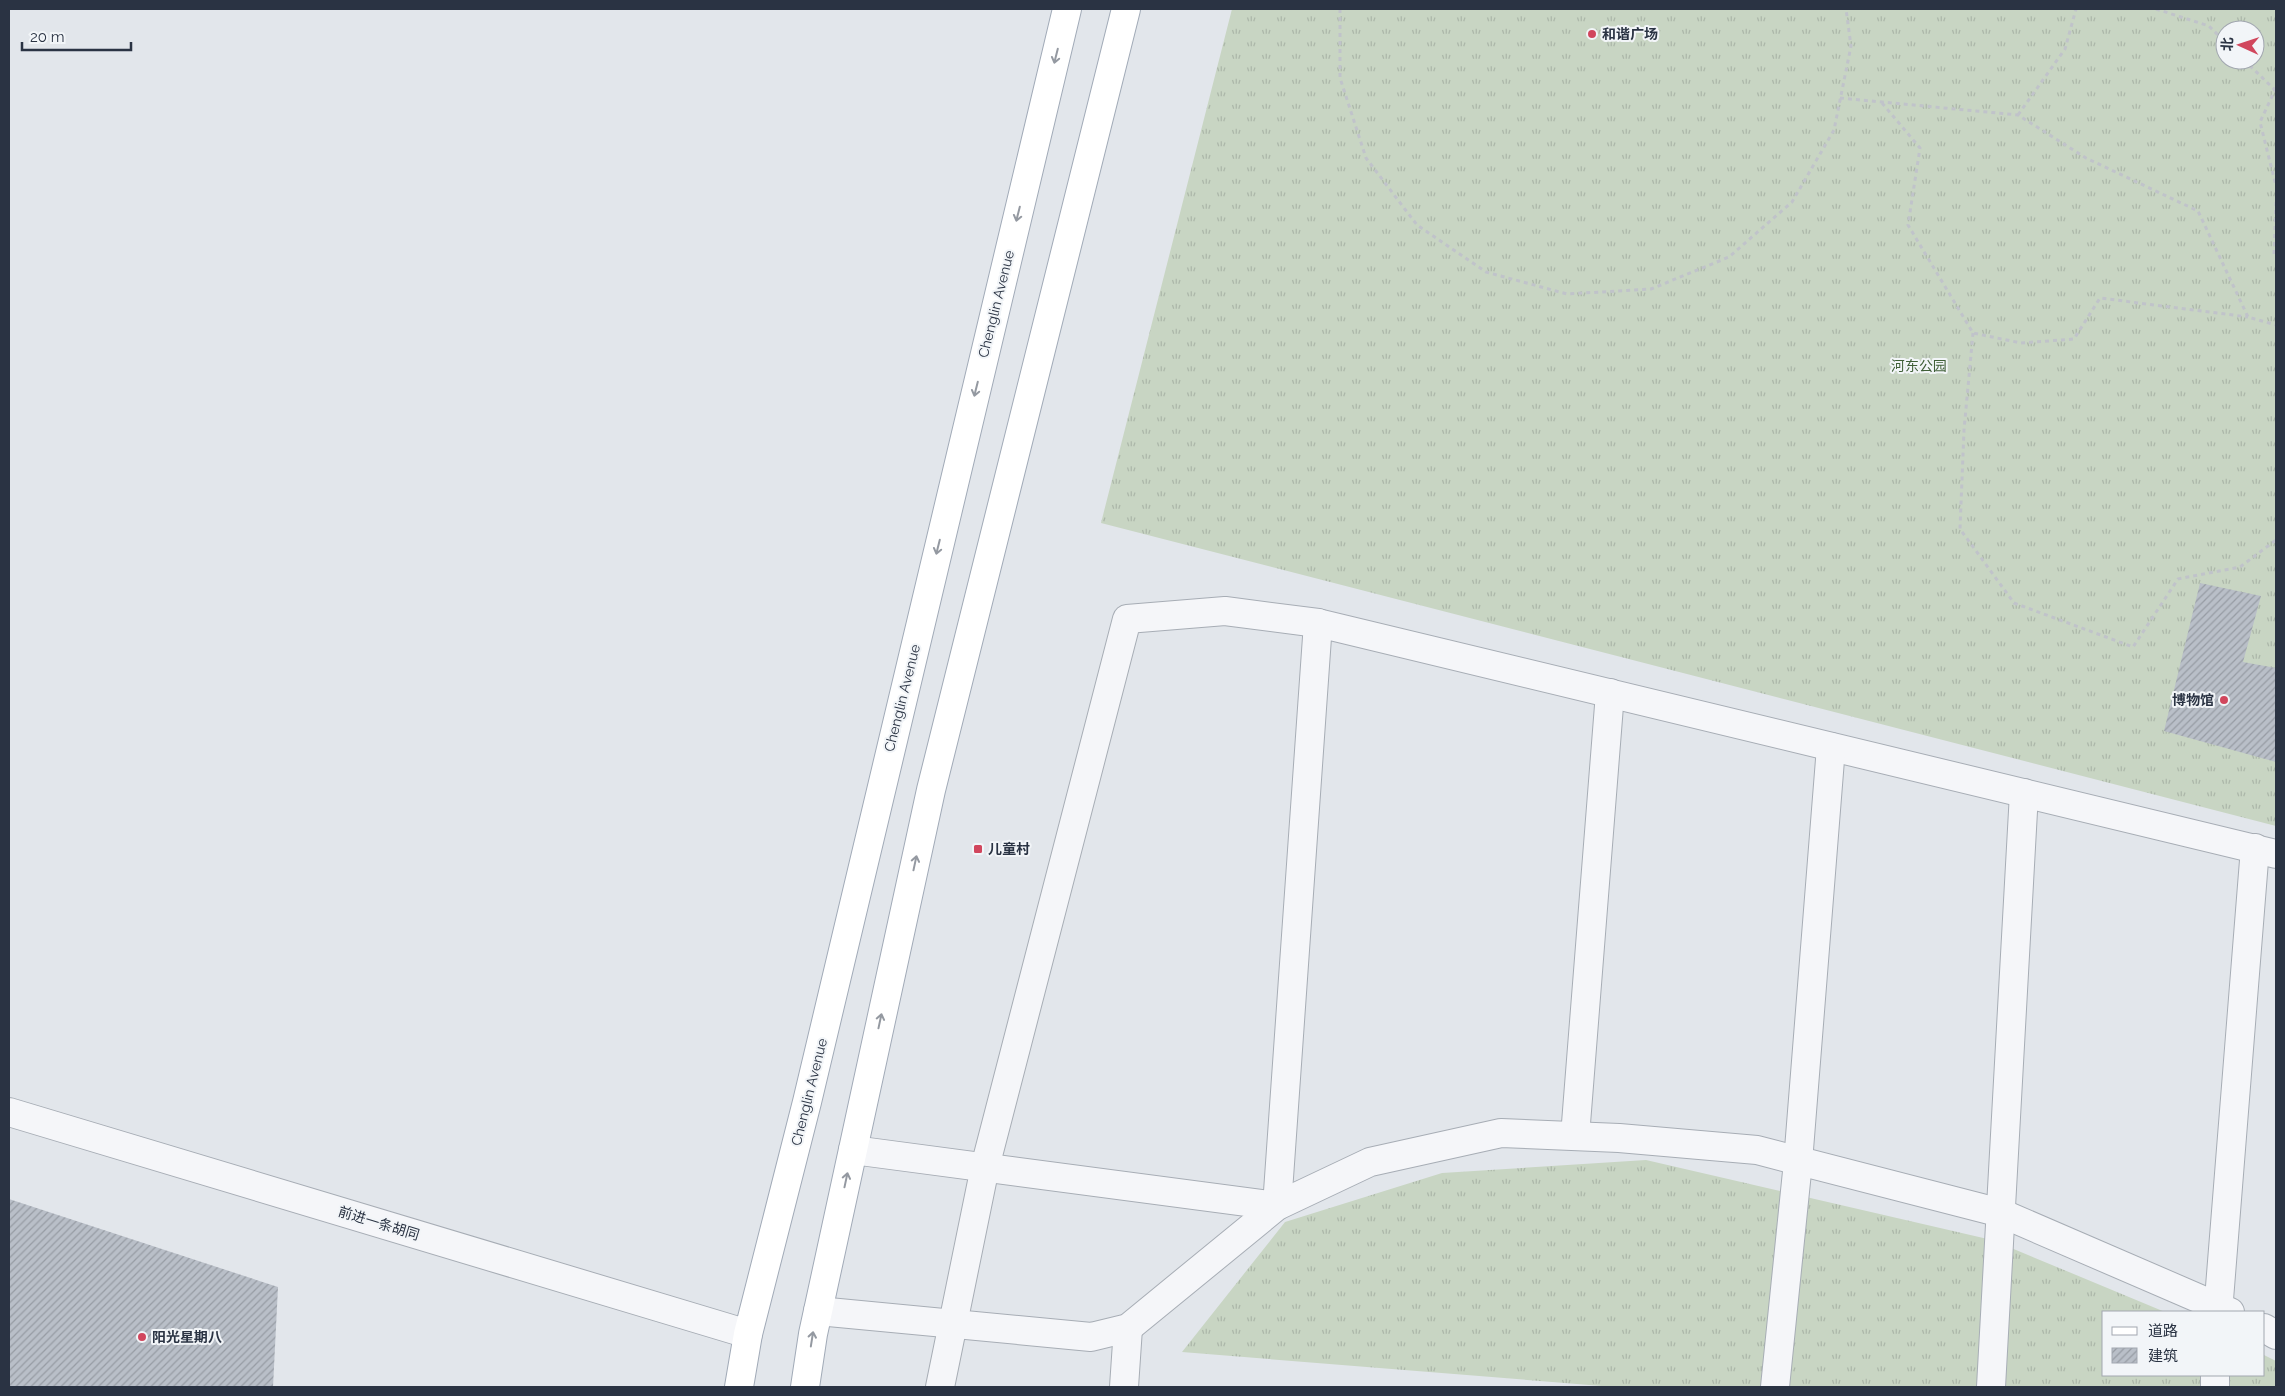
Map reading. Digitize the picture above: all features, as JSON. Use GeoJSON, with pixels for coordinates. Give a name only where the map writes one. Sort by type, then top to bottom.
{"type":"FeatureCollection","features":[{"type":"Feature","properties":{"kind":"main road","name":"Chenglin Avenue"},"geometry":{"type":"LineString","coordinates":[[739,1387],[748,1334],[807,1102],[1067,9]]}},
{"type":"Feature","properties":{"kind":"main road"},"geometry":{"type":"LineString","coordinates":[[805,1387],[818,1311],[930,790],[1126,9]]}},
{"type":"Feature","properties":{"kind":"street"},"geometry":{"type":"LineString","coordinates":[[818,1311],[953,1324],[1091,1337],[1128,1328],[1277,1206],[1370,1162],[1501,1134],[1619,1138],[1757,1150],[2001,1213],[2222,1310],[2266,851],[1318,623],[1225,611],[1127,619],[985,1168],[953,1324],[940,1387]]}},
{"type":"Feature","properties":{"kind":"street"},"geometry":{"type":"LineString","coordinates":[[1277,1206],[1318,623]]}},
{"type":"Feature","properties":{"kind":"street"},"geometry":{"type":"LineString","coordinates":[[1574,1136],[1610,694]]}},
{"type":"Feature","properties":{"kind":"street"},"geometry":{"type":"LineString","coordinates":[[1775,1387],[1798,1162],[1831,747]]}},
{"type":"Feature","properties":{"kind":"street"},"geometry":{"type":"LineString","coordinates":[[1991,1387],[2024,793]]}},
{"type":"Feature","properties":{"kind":"street","name":"前进一条胡同"},"geometry":{"type":"LineString","coordinates":[[9,1112],[748,1334]]}},
{"type":"Feature","properties":{"kind":"street"},"geometry":{"type":"LineString","coordinates":[[853,1150],[1277,1206]]}},
{"type":"Feature","properties":{"kind":"street"},"geometry":{"type":"LineString","coordinates":[[1124,1387],[1128,1328]]}},
{"type":"Feature","properties":{"kind":"street"},"geometry":{"type":"LineString","coordinates":[[2265,1329],[2276,1335]]}},
{"type":"Feature","properties":{"kind":"path"},"geometry":{"type":"LineString","coordinates":[[1340,9],[1340,78],[1366,158],[1417,225],[1486,272],[1567,294],[1650,289],[1729,257],[1792,202],[1834,130],[1851,46],[1846,9]]}},
{"type":"Feature","properties":{"kind":"path"},"geometry":{"type":"LineString","coordinates":[[2018,115],[2065,49],[2076,9]]}},
{"type":"Feature","properties":{"kind":"path"},"geometry":{"type":"LineString","coordinates":[[2156,9],[2209,26],[2215,32]]}},
{"type":"Feature","properties":{"kind":"path"},"geometry":{"type":"LineString","coordinates":[[2255,70],[2276,89],[2260,122],[2276,186]]}},
{"type":"Feature","properties":{"kind":"path"},"geometry":{"type":"LineString","coordinates":[[1840,98],[2018,115],[2086,158],[2198,211],[2248,317]]}},
{"type":"Feature","properties":{"kind":"path"},"geometry":{"type":"LineString","coordinates":[[1882,102],[1920,148],[1908,225],[1973,334],[1964,430],[1960,529],[2014,603],[2133,647],[2178,579],[2240,567],[2276,540]]}},
{"type":"Feature","properties":{"kind":"path"},"geometry":{"type":"LineString","coordinates":[[2276,202],[2274,256],[2276,256]]}},
{"type":"Feature","properties":{"kind":"path"},"geometry":{"type":"LineString","coordinates":[[1973,334],[2021,343],[2074,339],[2100,298],[2248,317],[2276,325]]}},
{"type":"Feature","properties":{"kind":"green space","name":"河东公园"},"geometry":{"type":"Polygon","coordinates":[[[1232,9],[2276,9],[2276,826],[1101,523],[1232,9]]]}},
{"type":"Feature","properties":{"kind":"green space"},"geometry":{"type":"Polygon","coordinates":[[[1646,1160],[1992,1240],[2163,1311],[2102,1311],[2102,1376],[2265,1376],[2265,1356],[2276,1361],[2276,1387],[1614,1387],[1182,1352],[1285,1222],[1442,1173],[1646,1160]]]}},
{"type":"Feature","properties":{"kind":"building","name":"博物馆"},"geometry":{"type":"Polygon","coordinates":[[[2200,583],[2261,596],[2243,662],[2276,668],[2276,762],[2164,731],[2200,583]]]}},
{"type":"Feature","properties":{"kind":"building","name":"阳光星期八"},"geometry":{"type":"Polygon","coordinates":[[[9,1199],[278,1287],[273,1387],[9,1387],[9,1199]]]}},
{"type":"Feature","properties":{"kind":"place","name":"和谐广场"},"geometry":{"type":"Point","coordinates":[1592,34]}},
{"type":"Feature","properties":{"kind":"place","name":"博物馆"},"geometry":{"type":"Point","coordinates":[2224,700]}},
{"type":"Feature","properties":{"kind":"place","name":"儿童村"},"geometry":{"type":"Point","coordinates":[978,849]}},
{"type":"Feature","properties":{"kind":"place","name":"阳光星期八"},"geometry":{"type":"Point","coordinates":[142,1337]}}]}
